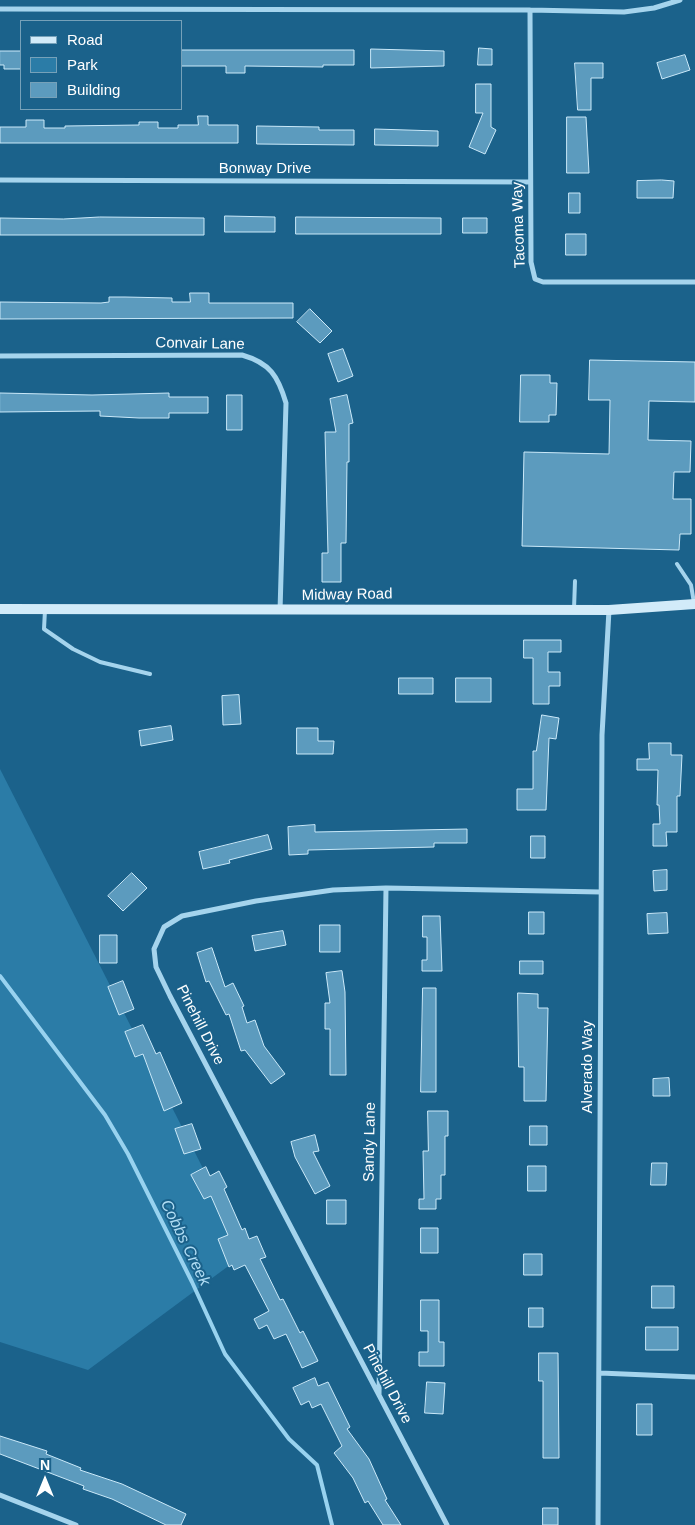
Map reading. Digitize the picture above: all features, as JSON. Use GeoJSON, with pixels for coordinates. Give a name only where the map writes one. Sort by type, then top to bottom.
{"type":"FeatureCollection","features":[{"type":"Feature","properties":{"kind":"street"},"geometry":{"type":"LineString","coordinates":[[0,9],[530,10],[624,12],[654,8],[680,0]]}},
{"type":"Feature","properties":{"kind":"street","name":"Tacoma Way"},"geometry":{"type":"LineString","coordinates":[[530,10],[531,262],[535,279],[543,282],[695,282]]}},
{"type":"Feature","properties":{"kind":"street","name":"Bonway Drive"},"geometry":{"type":"LineString","coordinates":[[0,180],[530,182]]}},
{"type":"Feature","properties":{"kind":"street","name":"Convair Lane"},"geometry":{"type":"LineString","coordinates":[[0,356],[242,355],[264,364],[274,374],[286,403],[280,611]]}},
{"type":"Feature","properties":{"kind":"street","name":"Midway Road"},"geometry":{"type":"LineString","coordinates":[[0,609],[280,611],[609,610],[695,604]]}},
{"type":"Feature","properties":{"kind":"street","name":"Alverado Way"},"geometry":{"type":"LineString","coordinates":[[598,1525],[602,735],[609,610]]}},
{"type":"Feature","properties":{"kind":"street","name":"Pinehill Drive"},"geometry":{"type":"LineString","coordinates":[[447,1525],[170,996],[156,967],[154,949],[164,927],[182,916],[256,901],[333,890],[386,888],[601,892]]}},
{"type":"Feature","properties":{"kind":"street","name":"Sandy Lane"},"geometry":{"type":"LineString","coordinates":[[379,1396],[386,888]]}},
{"type":"Feature","properties":{"kind":"street"},"geometry":{"type":"LineString","coordinates":[[600,1372],[695,1377]]}},
{"type":"Feature","properties":{"kind":"street"},"geometry":{"type":"LineString","coordinates":[[0,1495],[76,1525]]}},
{"type":"Feature","properties":{"kind":"lane"},"geometry":{"type":"LineString","coordinates":[[677,564],[691,585],[695,604]]}},
{"type":"Feature","properties":{"kind":"lane"},"geometry":{"type":"LineString","coordinates":[[574,609],[575,581]]}},
{"type":"Feature","properties":{"kind":"lane"},"geometry":{"type":"LineString","coordinates":[[45,609],[44,629],[73,649],[100,662],[150,674]]}},
{"type":"Feature","properties":{"kind":"green space"},"geometry":{"type":"Polygon","coordinates":[[[0,769],[246,1253],[88,1370],[0,1342],[0,769]]]}},
{"type":"Feature","properties":{"kind":"building"},"geometry":{"type":"Polygon","coordinates":[[[479,48],[492,49],[492,65],[478,65],[479,48]]]}},
{"type":"Feature","properties":{"kind":"building"},"geometry":{"type":"Polygon","coordinates":[[[371,49],[444,51],[444,66],[371,68],[371,49]]]}},
{"type":"Feature","properties":{"kind":"building"},"geometry":{"type":"Polygon","coordinates":[[[182,50],[354,50],[354,65],[323,65],[323,67],[245,66],[245,73],[226,73],[226,66],[182,66],[182,50]]]}},
{"type":"Feature","properties":{"kind":"building"},"geometry":{"type":"Polygon","coordinates":[[[0,51],[20,51],[20,69],[4,69],[4,65],[0,65],[0,51]]]}},
{"type":"Feature","properties":{"kind":"building"},"geometry":{"type":"Polygon","coordinates":[[[685,55],[690,70],[662,79],[657,63],[685,55]]]}},
{"type":"Feature","properties":{"kind":"building"},"geometry":{"type":"Polygon","coordinates":[[[575,63],[603,63],[603,78],[591,78],[591,110],[578,110],[575,63]]]}},
{"type":"Feature","properties":{"kind":"building"},"geometry":{"type":"Polygon","coordinates":[[[476,84],[491,84],[491,127],[496,130],[485,154],[469,147],[483,113],[476,113],[476,84]]]}},
{"type":"Feature","properties":{"kind":"building"},"geometry":{"type":"Polygon","coordinates":[[[198,116],[208,116],[208,125],[238,125],[238,143],[0,143],[0,127],[26,127],[26,120],[44,120],[44,128],[139,125],[139,122],[158,122],[158,128],[178,128],[178,125],[198,125],[198,116]]]}},
{"type":"Feature","properties":{"kind":"building"},"geometry":{"type":"Polygon","coordinates":[[[567,117],[586,117],[589,173],[567,173],[567,117]]]}},
{"type":"Feature","properties":{"kind":"building"},"geometry":{"type":"Polygon","coordinates":[[[257,126],[319,127],[319,130],[354,130],[354,145],[257,144],[257,126]]]}},
{"type":"Feature","properties":{"kind":"building"},"geometry":{"type":"Polygon","coordinates":[[[375,129],[438,131],[438,146],[375,145],[375,129]]]}},
{"type":"Feature","properties":{"kind":"building"},"geometry":{"type":"Polygon","coordinates":[[[637,181],[674,181],[673,198],[637,198],[637,181]]]}},
{"type":"Feature","properties":{"kind":"building"},"geometry":{"type":"Polygon","coordinates":[[[569,193],[580,193],[580,213],[569,213],[569,193]]]}},
{"type":"Feature","properties":{"kind":"building"},"geometry":{"type":"Polygon","coordinates":[[[225,216],[275,217],[275,232],[225,232],[225,216]]]}},
{"type":"Feature","properties":{"kind":"building"},"geometry":{"type":"Polygon","coordinates":[[[100,217],[204,218],[204,235],[0,235],[0,218],[63,219],[100,217]]]}},
{"type":"Feature","properties":{"kind":"building"},"geometry":{"type":"Polygon","coordinates":[[[296,217],[441,218],[441,234],[296,234],[296,217]]]}},
{"type":"Feature","properties":{"kind":"building"},"geometry":{"type":"Polygon","coordinates":[[[463,218],[487,218],[487,233],[463,233],[463,218]]]}},
{"type":"Feature","properties":{"kind":"building"},"geometry":{"type":"Polygon","coordinates":[[[566,234],[586,234],[586,255],[566,255],[566,234]]]}},
{"type":"Feature","properties":{"kind":"building"},"geometry":{"type":"Polygon","coordinates":[[[190,293],[209,293],[209,303],[293,303],[293,318],[0,319],[0,302],[101,303],[109,302],[109,297],[125,297],[172,298],[172,302],[190,302],[190,293]]]}},
{"type":"Feature","properties":{"kind":"building"},"geometry":{"type":"Polygon","coordinates":[[[310,309],[332,331],[320,343],[297,322],[310,309]]]}},
{"type":"Feature","properties":{"kind":"building"},"geometry":{"type":"Polygon","coordinates":[[[343,349],[353,376],[338,382],[328,354],[343,349]]]}},
{"type":"Feature","properties":{"kind":"building"},"geometry":{"type":"Polygon","coordinates":[[[590,360],[695,362],[695,402],[649,401],[648,440],[691,441],[690,472],[674,472],[673,499],[691,499],[691,534],[680,534],[679,550],[522,546],[524,452],[609,454],[610,400],[589,400],[590,360]]]}},
{"type":"Feature","properties":{"kind":"building"},"geometry":{"type":"Polygon","coordinates":[[[521,375],[550,375],[550,383],[557,383],[556,415],[549,415],[549,422],[520,422],[521,375]]]}},
{"type":"Feature","properties":{"kind":"building"},"geometry":{"type":"Polygon","coordinates":[[[0,393],[92,395],[169,393],[169,397],[208,397],[208,413],[169,413],[169,418],[139,418],[100,416],[100,411],[0,412],[0,393]]]}},
{"type":"Feature","properties":{"kind":"building"},"geometry":{"type":"Polygon","coordinates":[[[227,395],[242,395],[242,430],[227,430],[227,395]]]}},
{"type":"Feature","properties":{"kind":"building"},"geometry":{"type":"Polygon","coordinates":[[[347,395],[353,423],[349,424],[346,543],[341,543],[341,582],[322,582],[322,553],[328,553],[325,432],[336,432],[330,399],[347,395]]]}},
{"type":"Feature","properties":{"kind":"building"},"geometry":{"type":"Polygon","coordinates":[[[524,640],[561,640],[561,652],[548,652],[548,672],[560,672],[560,686],[549,686],[549,704],[533,704],[533,658],[524,658],[524,640]]]}},
{"type":"Feature","properties":{"kind":"building"},"geometry":{"type":"Polygon","coordinates":[[[399,678],[433,678],[433,694],[399,694],[399,678]]]}},
{"type":"Feature","properties":{"kind":"building"},"geometry":{"type":"Polygon","coordinates":[[[456,678],[491,678],[491,702],[456,702],[456,678]]]}},
{"type":"Feature","properties":{"kind":"building"},"geometry":{"type":"Polygon","coordinates":[[[239,695],[241,724],[223,725],[222,696],[239,695]]]}},
{"type":"Feature","properties":{"kind":"building"},"geometry":{"type":"Polygon","coordinates":[[[542,715],[559,718],[556,739],[549,738],[546,810],[517,810],[517,789],[533,789],[533,751],[536,751],[542,715]]]}},
{"type":"Feature","properties":{"kind":"building"},"geometry":{"type":"Polygon","coordinates":[[[171,726],[173,740],[141,746],[139,731],[171,726]]]}},
{"type":"Feature","properties":{"kind":"building"},"geometry":{"type":"Polygon","coordinates":[[[297,728],[318,728],[318,741],[334,741],[333,754],[297,754],[297,728]]]}},
{"type":"Feature","properties":{"kind":"building"},"geometry":{"type":"Polygon","coordinates":[[[649,743],[671,743],[671,755],[682,755],[680,796],[677,796],[677,832],[666,832],[667,846],[653,846],[653,824],[660,824],[659,805],[657,805],[658,770],[637,770],[637,759],[649,759],[649,743]]]}},
{"type":"Feature","properties":{"kind":"building"},"geometry":{"type":"Polygon","coordinates":[[[315,825],[315,832],[467,829],[467,843],[434,843],[434,847],[308,850],[308,854],[289,855],[288,827],[315,825]]]}},
{"type":"Feature","properties":{"kind":"building"},"geometry":{"type":"Polygon","coordinates":[[[268,835],[272,849],[229,860],[230,863],[203,869],[199,852],[268,835]]]}},
{"type":"Feature","properties":{"kind":"building"},"geometry":{"type":"Polygon","coordinates":[[[531,836],[545,836],[545,858],[531,858],[531,836]]]}},
{"type":"Feature","properties":{"kind":"building"},"geometry":{"type":"Polygon","coordinates":[[[667,870],[667,890],[654,891],[653,871],[667,870]]]}},
{"type":"Feature","properties":{"kind":"building"},"geometry":{"type":"Polygon","coordinates":[[[132,873],[147,888],[123,911],[108,896],[132,873]]]}},
{"type":"Feature","properties":{"kind":"building"},"geometry":{"type":"Polygon","coordinates":[[[529,912],[544,912],[544,934],[529,934],[529,912]]]}},
{"type":"Feature","properties":{"kind":"building"},"geometry":{"type":"Polygon","coordinates":[[[667,913],[668,933],[648,934],[647,914],[667,913]]]}},
{"type":"Feature","properties":{"kind":"building"},"geometry":{"type":"Polygon","coordinates":[[[423,916],[440,916],[442,971],[422,971],[422,960],[427,960],[427,937],[423,937],[423,916]]]}},
{"type":"Feature","properties":{"kind":"building"},"geometry":{"type":"Polygon","coordinates":[[[320,925],[340,925],[340,952],[320,952],[320,925]]]}},
{"type":"Feature","properties":{"kind":"building"},"geometry":{"type":"Polygon","coordinates":[[[283,931],[286,945],[255,951],[252,936],[283,931]]]}},
{"type":"Feature","properties":{"kind":"building"},"geometry":{"type":"Polygon","coordinates":[[[100,935],[117,935],[117,963],[100,963],[100,935]]]}},
{"type":"Feature","properties":{"kind":"building"},"geometry":{"type":"Polygon","coordinates":[[[212,948],[225,987],[233,983],[244,1006],[242,1007],[247,1023],[255,1020],[264,1046],[285,1074],[271,1084],[245,1050],[241,1051],[229,1014],[226,1015],[209,981],[206,982],[197,953],[212,948]]]}},
{"type":"Feature","properties":{"kind":"building"},"geometry":{"type":"Polygon","coordinates":[[[520,961],[543,961],[543,974],[520,974],[520,961]]]}},
{"type":"Feature","properties":{"kind":"building"},"geometry":{"type":"Polygon","coordinates":[[[342,971],[345,992],[346,1075],[330,1075],[330,1029],[325,1029],[325,1003],[330,1003],[326,973],[342,971]]]}},
{"type":"Feature","properties":{"kind":"building"},"geometry":{"type":"Polygon","coordinates":[[[123,981],[134,1009],[119,1015],[108,987],[123,981]]]}},
{"type":"Feature","properties":{"kind":"building"},"geometry":{"type":"Polygon","coordinates":[[[423,988],[436,988],[436,1092],[421,1092],[423,988]]]}},
{"type":"Feature","properties":{"kind":"building"},"geometry":{"type":"Polygon","coordinates":[[[518,993],[538,994],[538,1008],[548,1008],[546,1101],[524,1101],[524,1067],[519,1067],[518,993]]]}},
{"type":"Feature","properties":{"kind":"building"},"geometry":{"type":"Polygon","coordinates":[[[143,1025],[156,1054],[160,1052],[182,1103],[164,1111],[143,1054],[135,1057],[125,1032],[143,1025]]]}},
{"type":"Feature","properties":{"kind":"building"},"geometry":{"type":"Polygon","coordinates":[[[669,1078],[670,1096],[653,1096],[653,1079],[669,1078]]]}},
{"type":"Feature","properties":{"kind":"building"},"geometry":{"type":"Polygon","coordinates":[[[428,1111],[448,1111],[448,1136],[445,1136],[445,1175],[441,1175],[441,1199],[436,1199],[436,1209],[419,1209],[419,1199],[424,1199],[423,1151],[428,1151],[428,1111]]]}},
{"type":"Feature","properties":{"kind":"building"},"geometry":{"type":"Polygon","coordinates":[[[192,1124],[201,1149],[184,1154],[175,1129],[192,1124]]]}},
{"type":"Feature","properties":{"kind":"building"},"geometry":{"type":"Polygon","coordinates":[[[530,1126],[547,1126],[547,1145],[530,1145],[530,1126]]]}},
{"type":"Feature","properties":{"kind":"building"},"geometry":{"type":"Polygon","coordinates":[[[315,1135],[319,1151],[313,1152],[330,1186],[315,1194],[295,1157],[291,1142],[315,1135]]]}},
{"type":"Feature","properties":{"kind":"building"},"geometry":{"type":"Polygon","coordinates":[[[652,1163],[667,1163],[666,1185],[651,1185],[652,1163]]]}},
{"type":"Feature","properties":{"kind":"building"},"geometry":{"type":"Polygon","coordinates":[[[528,1166],[546,1166],[546,1191],[528,1191],[528,1166]]]}},
{"type":"Feature","properties":{"kind":"building"},"geometry":{"type":"Polygon","coordinates":[[[206,1167],[210,1176],[219,1171],[227,1187],[224,1189],[242,1230],[245,1228],[249,1239],[257,1236],[266,1257],[260,1259],[280,1300],[283,1299],[300,1333],[303,1331],[318,1361],[302,1368],[286,1334],[274,1339],[267,1325],[259,1329],[254,1319],[269,1311],[245,1265],[234,1270],[232,1265],[229,1267],[218,1239],[228,1235],[211,1196],[204,1199],[191,1175],[206,1167]]]}},
{"type":"Feature","properties":{"kind":"building"},"geometry":{"type":"Polygon","coordinates":[[[327,1200],[346,1200],[346,1224],[327,1224],[327,1200]]]}},
{"type":"Feature","properties":{"kind":"building"},"geometry":{"type":"Polygon","coordinates":[[[421,1228],[438,1228],[438,1253],[421,1253],[421,1228]]]}},
{"type":"Feature","properties":{"kind":"building"},"geometry":{"type":"Polygon","coordinates":[[[524,1254],[542,1254],[542,1275],[524,1275],[524,1254]]]}},
{"type":"Feature","properties":{"kind":"building"},"geometry":{"type":"Polygon","coordinates":[[[652,1286],[674,1286],[674,1308],[652,1308],[652,1286]]]}},
{"type":"Feature","properties":{"kind":"building"},"geometry":{"type":"Polygon","coordinates":[[[421,1300],[439,1300],[439,1342],[444,1342],[444,1366],[419,1366],[419,1352],[428,1352],[428,1331],[421,1331],[421,1300]]]}},
{"type":"Feature","properties":{"kind":"building"},"geometry":{"type":"Polygon","coordinates":[[[529,1308],[543,1308],[543,1327],[529,1327],[529,1308]]]}},
{"type":"Feature","properties":{"kind":"building"},"geometry":{"type":"Polygon","coordinates":[[[646,1327],[678,1327],[678,1350],[646,1350],[646,1327]]]}},
{"type":"Feature","properties":{"kind":"building"},"geometry":{"type":"Polygon","coordinates":[[[539,1353],[558,1353],[559,1458],[543,1458],[543,1381],[539,1381],[539,1353]]]}},
{"type":"Feature","properties":{"kind":"building"},"geometry":{"type":"Polygon","coordinates":[[[315,1378],[318,1386],[328,1382],[350,1427],[347,1429],[369,1459],[387,1499],[385,1500],[401,1525],[383,1525],[368,1501],[365,1503],[353,1478],[334,1453],[342,1446],[321,1404],[312,1408],[309,1401],[301,1405],[293,1388],[315,1378]]]}},
{"type":"Feature","properties":{"kind":"building"},"geometry":{"type":"Polygon","coordinates":[[[427,1382],[445,1383],[443,1414],[425,1413],[427,1382]]]}},
{"type":"Feature","properties":{"kind":"building"},"geometry":{"type":"Polygon","coordinates":[[[637,1404],[652,1404],[652,1435],[637,1435],[637,1404]]]}},
{"type":"Feature","properties":{"kind":"building"},"geometry":{"type":"Polygon","coordinates":[[[0,1436],[47,1451],[46,1454],[81,1468],[80,1470],[122,1484],[186,1514],[181,1525],[166,1525],[112,1499],[83,1489],[84,1486],[0,1454],[0,1436]]]}},
{"type":"Feature","properties":{"kind":"building"},"geometry":{"type":"Polygon","coordinates":[[[543,1508],[558,1508],[558,1525],[543,1525],[543,1508]]]}},
{"type":"Feature","properties":{"kind":"waterway","name":"Cobbs Creek"},"geometry":{"type":"LineString","coordinates":[[0,976],[105,1115],[128,1154],[192,1282],[225,1354],[289,1439],[317,1465],[332,1525]]}}]}
